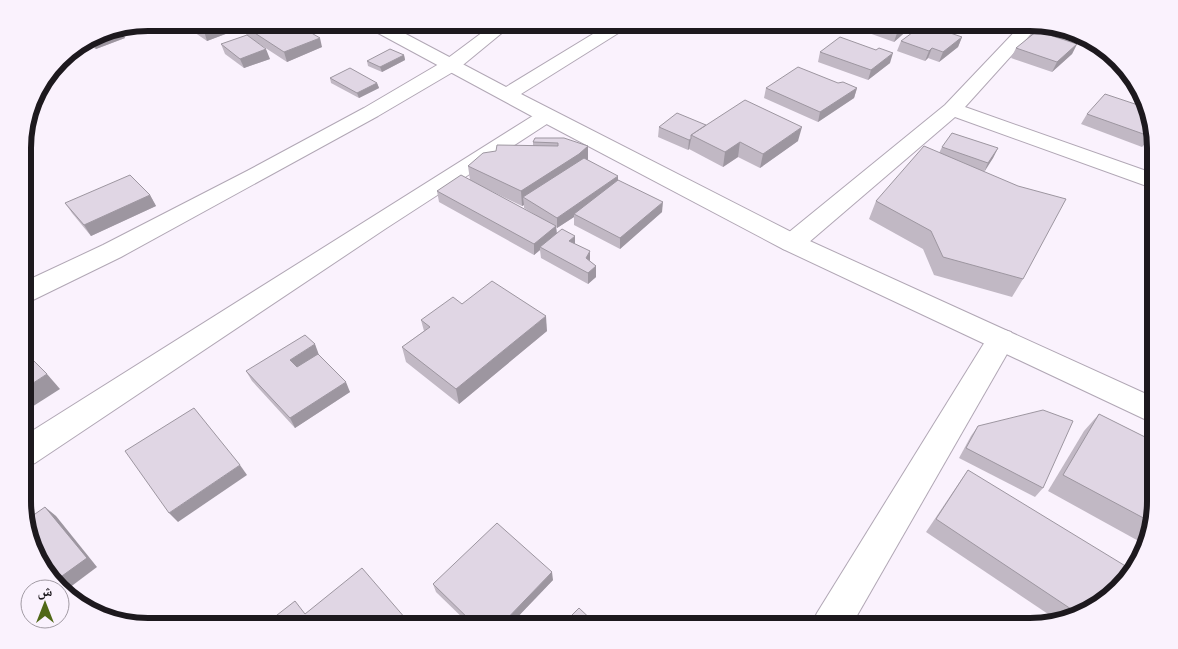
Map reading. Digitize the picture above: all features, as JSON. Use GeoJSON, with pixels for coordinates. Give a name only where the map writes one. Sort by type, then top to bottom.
{"type":"FeatureCollection","features":[{"type":"Feature","properties":{"kind":"street"},"geometry":{"type":"LineString","coordinates":[[508,94],[607,31]]}},
{"type":"Feature","properties":{"kind":"street"},"geometry":{"type":"LineString","coordinates":[[792,243],[952,109],[1025,31]]}},
{"type":"Feature","properties":{"kind":"street"},"geometry":{"type":"LineString","coordinates":[[391,32],[546,116],[792,243],[1147,408]]}},
{"type":"Feature","properties":{"kind":"street"},"geometry":{"type":"LineString","coordinates":[[32,289],[112,251],[255,176],[451,65],[493,32]]}},
{"type":"Feature","properties":{"kind":"street"},"geometry":{"type":"LineString","coordinates":[[952,109],[1147,179]]}},
{"type":"Feature","properties":{"kind":"street"},"geometry":{"type":"LineString","coordinates":[[31,448],[400,208],[546,116]]}},
{"type":"Feature","properties":{"kind":"street"},"geometry":{"type":"LineString","coordinates":[[835,617],[1001,340]]}},
{"type":"Feature","properties":{"kind":"building"},"geometry":{"type":"Polygon","coordinates":[[[914,31],[945,31],[962,37],[943,52],[932,48],[929,51],[901,41],[914,31]]]}},
{"type":"Feature","properties":{"kind":"building"},"geometry":{"type":"Polygon","coordinates":[[[253,32],[309,32],[320,38],[284,52],[253,32]]]}},
{"type":"Feature","properties":{"kind":"building"},"geometry":{"type":"Polygon","coordinates":[[[1036,32],[1077,44],[1057,62],[1016,48],[1036,32]]]}},
{"type":"Feature","properties":{"kind":"building"},"geometry":{"type":"Polygon","coordinates":[[[247,35],[266,49],[240,59],[221,44],[247,35]]]}},
{"type":"Feature","properties":{"kind":"building"},"geometry":{"type":"Polygon","coordinates":[[[840,37],[876,50],[879,48],[893,53],[871,70],[820,52],[840,37]]]}},
{"type":"Feature","properties":{"kind":"building"},"geometry":{"type":"Polygon","coordinates":[[[390,49],[404,55],[380,67],[367,61],[390,49]]]}},
{"type":"Feature","properties":{"kind":"building"},"geometry":{"type":"Polygon","coordinates":[[[798,67],[838,83],[843,82],[857,88],[820,112],[766,88],[798,67]]]}},
{"type":"Feature","properties":{"kind":"building"},"geometry":{"type":"Polygon","coordinates":[[[350,68],[377,83],[357,93],[330,78],[350,68]]]}},
{"type":"Feature","properties":{"kind":"building"},"geometry":{"type":"Polygon","coordinates":[[[1105,94],[1138,105],[1146,135],[1087,114],[1105,94]]]}},
{"type":"Feature","properties":{"kind":"building"},"geometry":{"type":"Polygon","coordinates":[[[745,100],[802,127],[763,154],[740,142],[725,152],[691,135],[745,100]]]}},
{"type":"Feature","properties":{"kind":"building"},"geometry":{"type":"Polygon","coordinates":[[[677,113],[706,125],[691,135],[689,140],[659,127],[677,113]]]}},
{"type":"Feature","properties":{"kind":"building"},"geometry":{"type":"Polygon","coordinates":[[[952,133],[998,148],[988,163],[942,147],[952,133]]]}},
{"type":"Feature","properties":{"kind":"building"},"geometry":{"type":"Polygon","coordinates":[[[535,138],[564,138],[588,146],[579,154],[521,191],[468,166],[483,153],[496,151],[497,145],[558,146],[558,143],[533,142],[535,138]]]}},
{"type":"Feature","properties":{"kind":"building"},"geometry":{"type":"Polygon","coordinates":[[[924,146],[1018,186],[1066,199],[1023,279],[943,257],[931,231],[876,201],[924,146]]]}},
{"type":"Feature","properties":{"kind":"building"},"geometry":{"type":"Polygon","coordinates":[[[584,158],[618,176],[557,218],[523,197],[584,158]]]}},
{"type":"Feature","properties":{"kind":"building"},"geometry":{"type":"Polygon","coordinates":[[[130,175],[150,195],[84,225],[65,203],[130,175]]]}},
{"type":"Feature","properties":{"kind":"building"},"geometry":{"type":"Polygon","coordinates":[[[461,175],[556,226],[534,244],[437,191],[461,175]]]}},
{"type":"Feature","properties":{"kind":"building"},"geometry":{"type":"Polygon","coordinates":[[[618,180],[663,202],[620,238],[574,214],[618,180]]]}},
{"type":"Feature","properties":{"kind":"building"},"geometry":{"type":"Polygon","coordinates":[[[562,229],[575,236],[569,241],[590,251],[586,258],[596,266],[588,273],[540,247],[562,229]]]}},
{"type":"Feature","properties":{"kind":"building"},"geometry":{"type":"Polygon","coordinates":[[[492,281],[546,316],[456,389],[402,347],[430,327],[421,320],[453,297],[462,304],[492,281]]]}},
{"type":"Feature","properties":{"kind":"building"},"geometry":{"type":"Polygon","coordinates":[[[305,335],[315,344],[290,360],[297,367],[318,354],[346,382],[290,418],[246,371],[305,335]]]}},
{"type":"Feature","properties":{"kind":"building"},"geometry":{"type":"Polygon","coordinates":[[[31,358],[47,374],[31,384],[31,358]]]}},
{"type":"Feature","properties":{"kind":"building"},"geometry":{"type":"Polygon","coordinates":[[[194,408],[240,465],[169,513],[125,451],[194,408]]]}},
{"type":"Feature","properties":{"kind":"building"},"geometry":{"type":"Polygon","coordinates":[[[1043,410],[1073,421],[1043,488],[966,448],[978,426],[1043,410]]]}},
{"type":"Feature","properties":{"kind":"building"},"geometry":{"type":"Polygon","coordinates":[[[1099,414],[1147,438],[1145,519],[1063,475],[1099,414]]]}},
{"type":"Feature","properties":{"kind":"building"},"geometry":{"type":"Polygon","coordinates":[[[968,470],[1127,567],[1107,589],[1095,598],[1072,610],[936,519],[968,470]]]}},
{"type":"Feature","properties":{"kind":"building"},"geometry":{"type":"Polygon","coordinates":[[[45,507],[87,558],[60,578],[47,559],[35,531],[32,516],[45,507]]]}},
{"type":"Feature","properties":{"kind":"building"},"geometry":{"type":"Polygon","coordinates":[[[497,523],[552,572],[508,618],[467,618],[433,584],[497,523]]]}},
{"type":"Feature","properties":{"kind":"building"},"geometry":{"type":"Polygon","coordinates":[[[362,568],[405,618],[273,618],[295,601],[305,614],[362,568]]]}},
{"type":"Feature","properties":{"kind":"building"},"geometry":{"type":"Polygon","coordinates":[[[579,608],[589,618],[569,618],[579,608]]]}}]}
